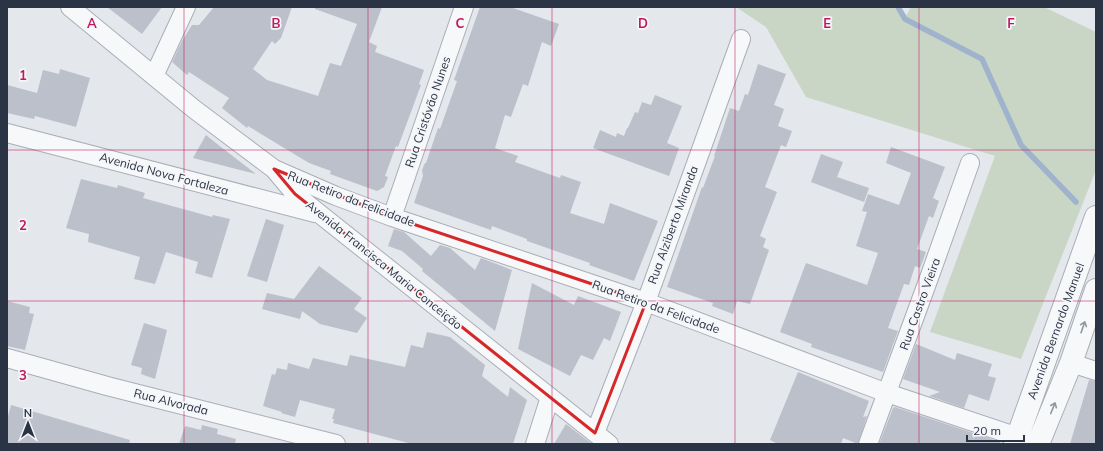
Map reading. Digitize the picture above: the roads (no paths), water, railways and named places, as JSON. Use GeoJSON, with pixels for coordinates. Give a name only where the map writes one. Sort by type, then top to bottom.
{"type":"FeatureCollection","features":[{"type":"Feature","properties":{"kind":"street","name":"Avenida Francisca Maria Conceição"},"geometry":{"type":"LineString","coordinates":[[70,7],[194,109],[274,169],[295,194],[602,439]]}},
{"type":"Feature","properties":{"kind":"street"},"geometry":{"type":"LineString","coordinates":[[154,76],[186,7]]}},
{"type":"Feature","properties":{"kind":"street","name":"Rua Cristóvão Nunes"},"geometry":{"type":"LineString","coordinates":[[392,217],[464,7]]}},
{"type":"Feature","properties":{"kind":"street","name":"Rua Alziberto Miranda"},"geometry":{"type":"LineString","coordinates":[[602,439],[646,302],[741,39]]}},
{"type":"Feature","properties":{"kind":"street","name":"Avenida Nova Fortaleza"},"geometry":{"type":"LineString","coordinates":[[7,133],[321,215]]}},
{"type":"Feature","properties":{"kind":"street","name":"Rua Castro Vieira"},"geometry":{"type":"LineString","coordinates":[[868,444],[970,163]]}},
{"type":"Feature","properties":{"kind":"street","name":"Rua Retiro da Felicidade"},"geometry":{"type":"LineString","coordinates":[[274,169],[336,196],[392,217],[646,302],[1016,440],[1038,444]]}},
{"type":"Feature","properties":{"kind":"street","name":"Avenida Bernardo Manuel"},"geometry":{"type":"LineString","coordinates":[[1016,440],[1096,217]]}},
{"type":"Feature","properties":{"kind":"street","name":"Avenida Bernardo Manuel"},"geometry":{"type":"LineString","coordinates":[[1038,444],[1071,363],[1096,290]]}},
{"type":"Feature","properties":{"kind":"street","name":"Rua Alvorada"},"geometry":{"type":"LineString","coordinates":[[7,358],[107,386],[336,444]]}},
{"type":"Feature","properties":{"kind":"street"},"geometry":{"type":"LineString","coordinates":[[1071,363],[1096,372]]}},
{"type":"Feature","properties":{"kind":"street"},"geometry":{"type":"LineString","coordinates":[[535,444],[550,397]]}},
{"type":"Feature","properties":{"kind":"waterway"},"geometry":{"type":"LineString","coordinates":[[898,7],[905,19],[982,59],[1021,145],[1076,202]]}}]}
